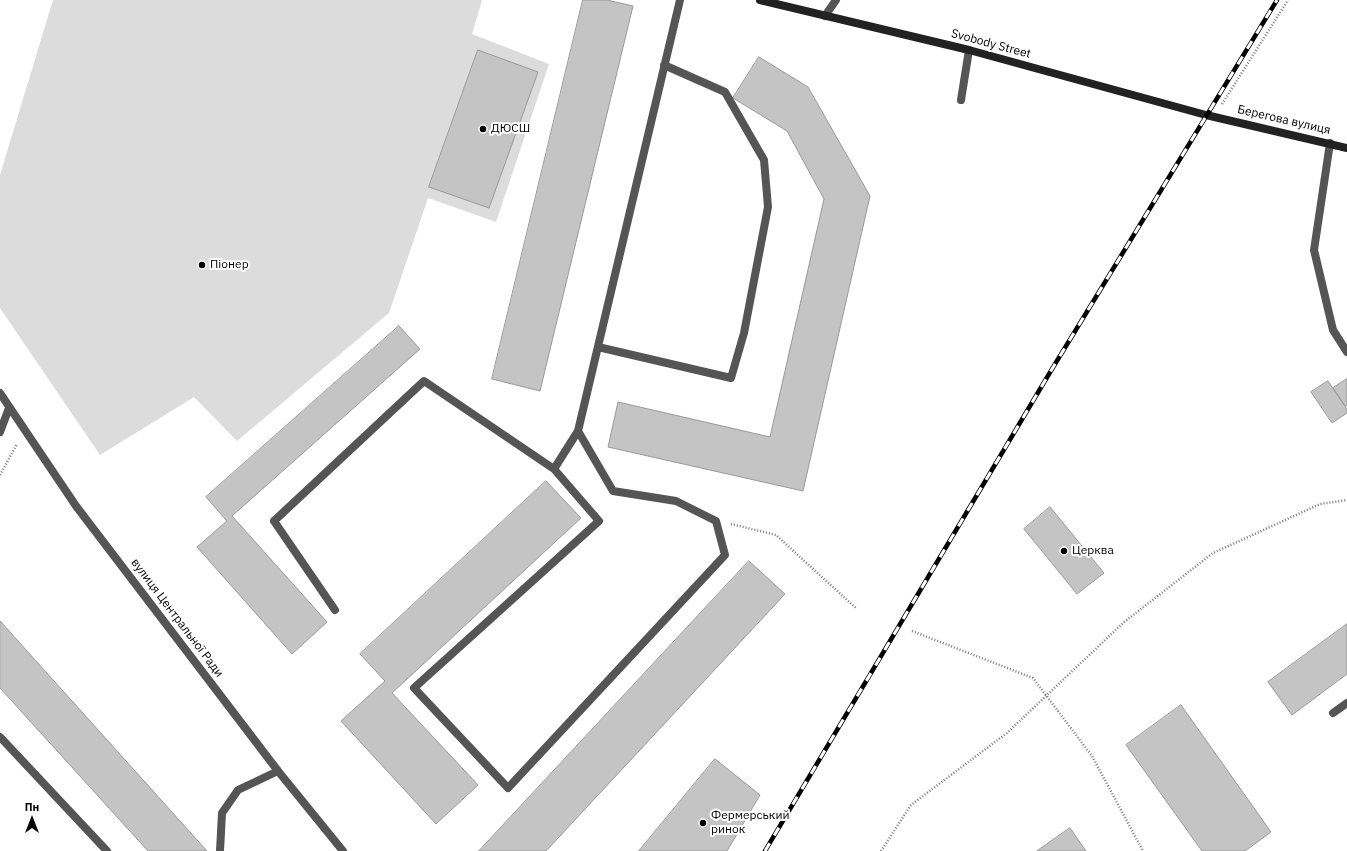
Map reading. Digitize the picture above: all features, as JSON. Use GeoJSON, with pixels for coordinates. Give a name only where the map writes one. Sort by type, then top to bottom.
{"type":"FeatureCollection","features":[{"type":"Feature","properties":{"kind":"main road","name":"Svobody Street"},"geometry":{"type":"LineString","coordinates":[[760,0],[969,50],[1214,116]]}},
{"type":"Feature","properties":{"kind":"main road","name":"Берегова вулиця"},"geometry":{"type":"LineString","coordinates":[[1214,116],[1347,148]]}},
{"type":"Feature","properties":{"kind":"street"},"geometry":{"type":"LineString","coordinates":[[554,469],[578,431],[680,0]]}},
{"type":"Feature","properties":{"kind":"street"},"geometry":{"type":"LineString","coordinates":[[825,16],[836,0]]}},
{"type":"Feature","properties":{"kind":"street"},"geometry":{"type":"LineString","coordinates":[[961,100],[969,50]]}},
{"type":"Feature","properties":{"kind":"street"},"geometry":{"type":"LineString","coordinates":[[598,347],[731,378],[744,333],[768,207],[764,160],[726,92],[664,66]]}},
{"type":"Feature","properties":{"kind":"street"},"geometry":{"type":"LineString","coordinates":[[1330,143],[1314,250],[1333,330],[1347,352]]}},
{"type":"Feature","properties":{"kind":"street"},"geometry":{"type":"LineString","coordinates":[[335,610],[274,521],[424,381],[554,469],[599,521],[414,688],[508,788],[725,555],[716,521],[676,501],[613,491],[578,431]]}},
{"type":"Feature","properties":{"kind":"street","name":"вулиця Центральної Ради"},"geometry":{"type":"LineString","coordinates":[[0,393],[76,506],[278,771],[344,851]]}},
{"type":"Feature","properties":{"kind":"street"},"geometry":{"type":"LineString","coordinates":[[0,432],[9,408]]}},
{"type":"Feature","properties":{"kind":"street"},"geometry":{"type":"LineString","coordinates":[[1332,714],[1347,703]]}},
{"type":"Feature","properties":{"kind":"street"},"geometry":{"type":"LineString","coordinates":[[0,737],[107,851]]}},
{"type":"Feature","properties":{"kind":"street"},"geometry":{"type":"LineString","coordinates":[[220,851],[222,813],[238,790],[278,771]]}},
{"type":"Feature","properties":{"kind":"path"},"geometry":{"type":"LineString","coordinates":[[1214,116],[1288,0]]}},
{"type":"Feature","properties":{"kind":"path"},"geometry":{"type":"LineString","coordinates":[[0,475],[24,430]]}},
{"type":"Feature","properties":{"kind":"path"},"geometry":{"type":"LineString","coordinates":[[882,851],[911,805],[1007,733],[1123,623],[1213,553],[1320,504],[1347,500]]}},
{"type":"Feature","properties":{"kind":"path"},"geometry":{"type":"LineString","coordinates":[[711,519],[776,536],[857,609]]}},
{"type":"Feature","properties":{"kind":"path"},"geometry":{"type":"LineString","coordinates":[[912,631],[1034,678],[1092,756],[1143,851]]}},
{"type":"Feature","properties":{"kind":"shaded area","name":"Піонер"},"geometry":{"type":"Polygon","coordinates":[[[53,0],[482,0],[472,34],[549,64],[496,222],[428,198],[389,313],[237,441],[194,397],[100,455],[0,308],[0,175],[53,0]]]}},
{"type":"Feature","properties":{"kind":"building"},"geometry":{"type":"Polygon","coordinates":[[[583,0],[607,0],[633,6],[540,391],[492,379],[583,0]]]}},
{"type":"Feature","properties":{"kind":"building","name":"ДЮСШ"},"geometry":{"type":"Polygon","coordinates":[[[478,50],[538,72],[489,208],[429,187],[478,50]]]}},
{"type":"Feature","properties":{"kind":"building"},"geometry":{"type":"Polygon","coordinates":[[[759,57],[808,87],[870,196],[803,491],[608,447],[618,402],[770,437],[824,199],[787,131],[733,98],[759,57]]]}},
{"type":"Feature","properties":{"kind":"building"},"geometry":{"type":"Polygon","coordinates":[[[399,326],[420,349],[232,516],[327,622],[292,654],[197,547],[227,521],[206,497],[399,326]]]}},
{"type":"Feature","properties":{"kind":"building"},"geometry":{"type":"Polygon","coordinates":[[[1347,379],[1347,405],[1345,406],[1333,388],[1347,379]]]}},
{"type":"Feature","properties":{"kind":"building"},"geometry":{"type":"Polygon","coordinates":[[[1328,381],[1347,409],[1347,413],[1332,423],[1311,392],[1328,381]]]}},
{"type":"Feature","properties":{"kind":"building"},"geometry":{"type":"Polygon","coordinates":[[[546,481],[581,518],[392,693],[478,785],[436,824],[341,721],[385,681],[360,654],[546,481]]]}},
{"type":"Feature","properties":{"kind":"building","name":"Церква"},"geometry":{"type":"Polygon","coordinates":[[[1050,507],[1104,573],[1077,594],[1024,529],[1050,507]]]}},
{"type":"Feature","properties":{"kind":"building"},"geometry":{"type":"Polygon","coordinates":[[[749,561],[785,594],[546,851],[479,851],[749,561]]]}},
{"type":"Feature","properties":{"kind":"building"},"geometry":{"type":"Polygon","coordinates":[[[0,621],[207,851],[148,851],[0,688],[0,621]]]}},
{"type":"Feature","properties":{"kind":"building"},"geometry":{"type":"Polygon","coordinates":[[[1347,624],[1347,674],[1292,715],[1268,682],[1347,624]]]}},
{"type":"Feature","properties":{"kind":"building"},"geometry":{"type":"Polygon","coordinates":[[[1181,705],[1271,832],[1245,851],[1202,851],[1126,745],[1181,705]]]}},
{"type":"Feature","properties":{"kind":"building","name":"Фермерський ринок"},"geometry":{"type":"Polygon","coordinates":[[[715,759],[760,795],[727,851],[639,851],[715,759]]]}},
{"type":"Feature","properties":{"kind":"building"},"geometry":{"type":"Polygon","coordinates":[[[1070,828],[1086,851],[1037,851],[1070,828]]]}},
{"type":"Feature","properties":{"kind":"railway"},"geometry":{"type":"LineString","coordinates":[[765,851],[1052,369],[1277,0]]}},
{"type":"Feature","properties":{"kind":"place","name":"ДЮСШ"},"geometry":{"type":"Point","coordinates":[483,129]}},
{"type":"Feature","properties":{"kind":"place","name":"Піонер"},"geometry":{"type":"Point","coordinates":[202,265]}},
{"type":"Feature","properties":{"kind":"place","name":"Церква"},"geometry":{"type":"Point","coordinates":[1064,551]}},
{"type":"Feature","properties":{"kind":"place","name":"Фермерський ринок"},"geometry":{"type":"Point","coordinates":[703,823]}}]}
